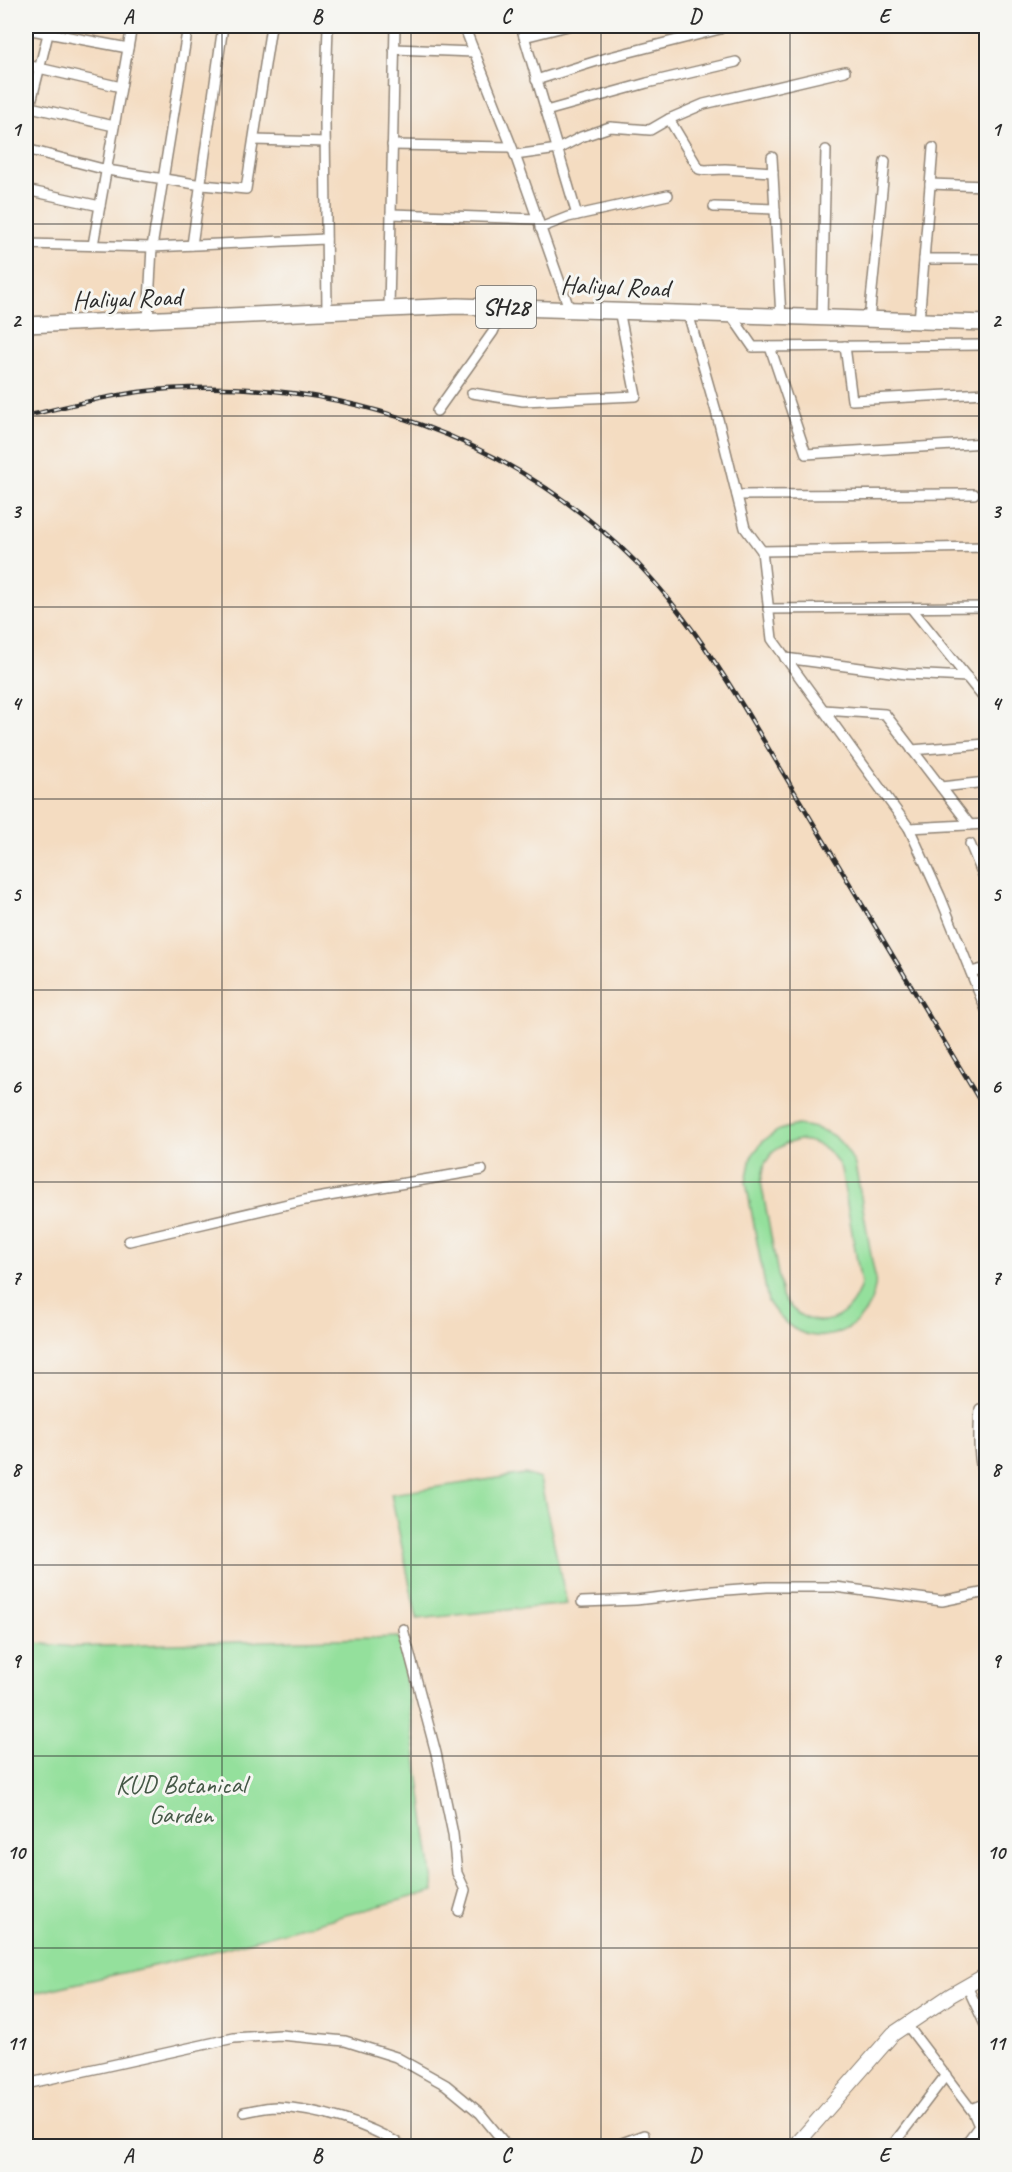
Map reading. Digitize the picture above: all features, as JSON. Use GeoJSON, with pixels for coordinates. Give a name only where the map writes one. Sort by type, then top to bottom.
{"type":"FeatureCollection","features":[{"type":"Feature","properties":{"kind":"main road","name":"Haliyal Road"},"geometry":{"type":"LineString","coordinates":[[26,326],[458,306],[987,323]]}},
{"type":"Feature","properties":{"kind":"street"},"geometry":{"type":"LineString","coordinates":[[93,245],[132,26]]}},
{"type":"Feature","properties":{"kind":"street"},"geometry":{"type":"LineString","coordinates":[[147,321],[152,246],[188,26]]}},
{"type":"Feature","properties":{"kind":"street"},"geometry":{"type":"LineString","coordinates":[[192,245],[223,26]]}},
{"type":"Feature","properties":{"kind":"street"},"geometry":{"type":"LineString","coordinates":[[26,149],[107,170],[202,185],[246,189],[272,26]]}},
{"type":"Feature","properties":{"kind":"street"},"geometry":{"type":"LineString","coordinates":[[327,312],[325,142],[328,26]]}},
{"type":"Feature","properties":{"kind":"street"},"geometry":{"type":"LineString","coordinates":[[389,309],[395,26]]}},
{"type":"Feature","properties":{"kind":"street"},"geometry":{"type":"LineString","coordinates":[[464,26],[513,151],[569,308]]}},
{"type":"Feature","properties":{"kind":"street"},"geometry":{"type":"LineString","coordinates":[[521,26],[577,216]]}},
{"type":"Feature","properties":{"kind":"street"},"geometry":{"type":"LineString","coordinates":[[524,37],[568,26]]}},
{"type":"Feature","properties":{"kind":"street"},"geometry":{"type":"LineString","coordinates":[[26,29],[49,30],[128,48]]}},
{"type":"Feature","properties":{"kind":"street"},"geometry":{"type":"LineString","coordinates":[[536,80],[610,57],[720,29]]}},
{"type":"Feature","properties":{"kind":"street"},"geometry":{"type":"LineString","coordinates":[[26,122],[27,107],[49,30]]}},
{"type":"Feature","properties":{"kind":"street"},"geometry":{"type":"LineString","coordinates":[[394,49],[474,52]]}},
{"type":"Feature","properties":{"kind":"street"},"geometry":{"type":"LineString","coordinates":[[546,111],[646,83],[736,62]]}},
{"type":"Feature","properties":{"kind":"street"},"geometry":{"type":"LineString","coordinates":[[26,65],[121,87]]}},
{"type":"Feature","properties":{"kind":"street"},"geometry":{"type":"LineString","coordinates":[[392,145],[513,151],[557,149],[581,137],[610,127],[650,130],[669,118],[704,104],[845,70]]}},
{"type":"Feature","properties":{"kind":"street"},"geometry":{"type":"LineString","coordinates":[[27,107],[114,126]]}},
{"type":"Feature","properties":{"kind":"street"},"geometry":{"type":"LineString","coordinates":[[669,118],[699,169],[773,172]]}},
{"type":"Feature","properties":{"kind":"street"},"geometry":{"type":"LineString","coordinates":[[254,140],[325,142]]}},
{"type":"Feature","properties":{"kind":"street"},"geometry":{"type":"LineString","coordinates":[[919,322],[933,148]]}},
{"type":"Feature","properties":{"kind":"street"},"geometry":{"type":"LineString","coordinates":[[822,319],[826,150]]}},
{"type":"Feature","properties":{"kind":"street"},"geometry":{"type":"LineString","coordinates":[[772,157],[781,317]]}},
{"type":"Feature","properties":{"kind":"street"},"geometry":{"type":"LineString","coordinates":[[869,320],[885,161]]}},
{"type":"Feature","properties":{"kind":"street"},"geometry":{"type":"LineString","coordinates":[[930,184],[987,186]]}},
{"type":"Feature","properties":{"kind":"street"},"geometry":{"type":"LineString","coordinates":[[26,190],[100,206]]}},
{"type":"Feature","properties":{"kind":"street"},"geometry":{"type":"LineString","coordinates":[[391,214],[539,223],[668,195]]}},
{"type":"Feature","properties":{"kind":"street"},"geometry":{"type":"LineString","coordinates":[[714,207],[775,209]]}},
{"type":"Feature","properties":{"kind":"street"},"geometry":{"type":"LineString","coordinates":[[26,244],[152,246],[326,239]]}},
{"type":"Feature","properties":{"kind":"street"},"geometry":{"type":"LineString","coordinates":[[924,259],[987,259]]}},
{"type":"Feature","properties":{"kind":"street"},"geometry":{"type":"LineString","coordinates":[[437,411],[493,332],[504,307]]}},
{"type":"Feature","properties":{"kind":"street"},"geometry":{"type":"LineString","coordinates":[[472,393],[523,401],[636,396],[619,310]]}},
{"type":"Feature","properties":{"kind":"street"},"geometry":{"type":"LineString","coordinates":[[688,313],[716,411],[745,528],[762,550],[772,639],[909,828],[987,1010]]}},
{"type":"Feature","properties":{"kind":"street"},"geometry":{"type":"LineString","coordinates":[[731,315],[753,347],[987,345]]}},
{"type":"Feature","properties":{"kind":"street"},"geometry":{"type":"LineString","coordinates":[[845,346],[852,400],[987,393]]}},
{"type":"Feature","properties":{"kind":"street"},"geometry":{"type":"LineString","coordinates":[[770,347],[806,454],[987,444]]}},
{"type":"Feature","properties":{"kind":"street"},"geometry":{"type":"LineString","coordinates":[[737,495],[974,494]]}},
{"type":"Feature","properties":{"kind":"street"},"geometry":{"type":"LineString","coordinates":[[762,550],[987,547]]}},
{"type":"Feature","properties":{"kind":"street"},"geometry":{"type":"LineString","coordinates":[[768,609],[984,610]]}},
{"type":"Feature","properties":{"kind":"street"},"geometry":{"type":"LineString","coordinates":[[912,609],[987,701]]}},
{"type":"Feature","properties":{"kind":"street"},"geometry":{"type":"LineString","coordinates":[[785,658],[906,674],[967,677]]}},
{"type":"Feature","properties":{"kind":"street"},"geometry":{"type":"LineString","coordinates":[[823,710],[885,714],[970,825]]}},
{"type":"Feature","properties":{"kind":"street"},"geometry":{"type":"LineString","coordinates":[[912,750],[987,744]]}},
{"type":"Feature","properties":{"kind":"street"},"geometry":{"type":"LineString","coordinates":[[941,787],[987,782]]}},
{"type":"Feature","properties":{"kind":"street"},"geometry":{"type":"LineString","coordinates":[[909,828],[987,824]]}},
{"type":"Feature","properties":{"kind":"street"},"geometry":{"type":"LineString","coordinates":[[970,844],[987,882]]}},
{"type":"Feature","properties":{"kind":"street"},"geometry":{"type":"LineString","coordinates":[[971,972],[987,968]]}},
{"type":"Feature","properties":{"kind":"street"},"geometry":{"type":"LineString","coordinates":[[129,1241],[305,1200],[482,1170]]}},
{"type":"Feature","properties":{"kind":"street"},"geometry":{"type":"LineString","coordinates":[[980,1408],[978,1448],[987,1487]]}},
{"type":"Feature","properties":{"kind":"street"},"geometry":{"type":"LineString","coordinates":[[582,1602],[636,1600],[767,1587],[835,1587],[942,1600],[987,1592]]}},
{"type":"Feature","properties":{"kind":"street"},"geometry":{"type":"LineString","coordinates":[[403,1629],[436,1753],[453,1834],[457,1873],[465,1890],[459,1911]]}},
{"type":"Feature","properties":{"kind":"street"},"geometry":{"type":"LineString","coordinates":[[795,2146],[893,2034],[967,1986],[987,1976]]}},
{"type":"Feature","properties":{"kind":"street"},"geometry":{"type":"LineString","coordinates":[[967,1986],[987,2027]]}},
{"type":"Feature","properties":{"kind":"street"},"geometry":{"type":"LineString","coordinates":[[906,2025],[971,2109],[979,2126],[964,2146]]}},
{"type":"Feature","properties":{"kind":"street"},"geometry":{"type":"LineString","coordinates":[[26,2068],[27,2083],[234,2038],[280,2035],[345,2041],[396,2057],[446,2085],[480,2114],[507,2146]]}},
{"type":"Feature","properties":{"kind":"street"},"geometry":{"type":"LineString","coordinates":[[892,2146],[946,2075]]}},
{"type":"Feature","properties":{"kind":"street"},"geometry":{"type":"LineString","coordinates":[[971,2109],[987,2103]]}},
{"type":"Feature","properties":{"kind":"street"},"geometry":{"type":"LineString","coordinates":[[244,2112],[276,2107],[311,2112],[344,2120],[386,2136],[403,2146]]}},
{"type":"Feature","properties":{"kind":"street"},"geometry":{"type":"LineString","coordinates":[[614,2146],[638,2140]]}},
{"type":"Feature","properties":{"kind":"green space"},"geometry":{"type":"Polygon","coordinates":[[[797,1125],[826,1132],[845,1147],[855,1165],[875,1275],[875,1287],[869,1306],[858,1321],[833,1334],[814,1336],[798,1331],[785,1322],[768,1302],[746,1182],[751,1157],[763,1141],[779,1130],[797,1125]],[[799,1140],[785,1144],[773,1152],[765,1163],[761,1182],[782,1296],[803,1317],[815,1321],[826,1321],[847,1310],[861,1284],[841,1169],[834,1157],[824,1148],[799,1140]]]}},
{"type":"Feature","properties":{"kind":"green space"},"geometry":{"type":"Polygon","coordinates":[[[525,1474],[540,1479],[567,1604],[417,1619],[391,1494],[525,1474]]]}},
{"type":"Feature","properties":{"kind":"green space","name":"KUD Botanical Garden"},"geometry":{"type":"Polygon","coordinates":[[[400,1637],[434,1891],[192,1957],[26,1995],[26,1642],[74,1647],[400,1637]]]}},
{"type":"Feature","properties":{"kind":"railway"},"geometry":{"type":"LineString","coordinates":[[26,416],[114,396],[168,389],[234,388],[298,394],[361,406],[422,425],[481,450],[537,482],[589,520],[638,564],[694,632],[743,706],[986,1111]]}}]}
